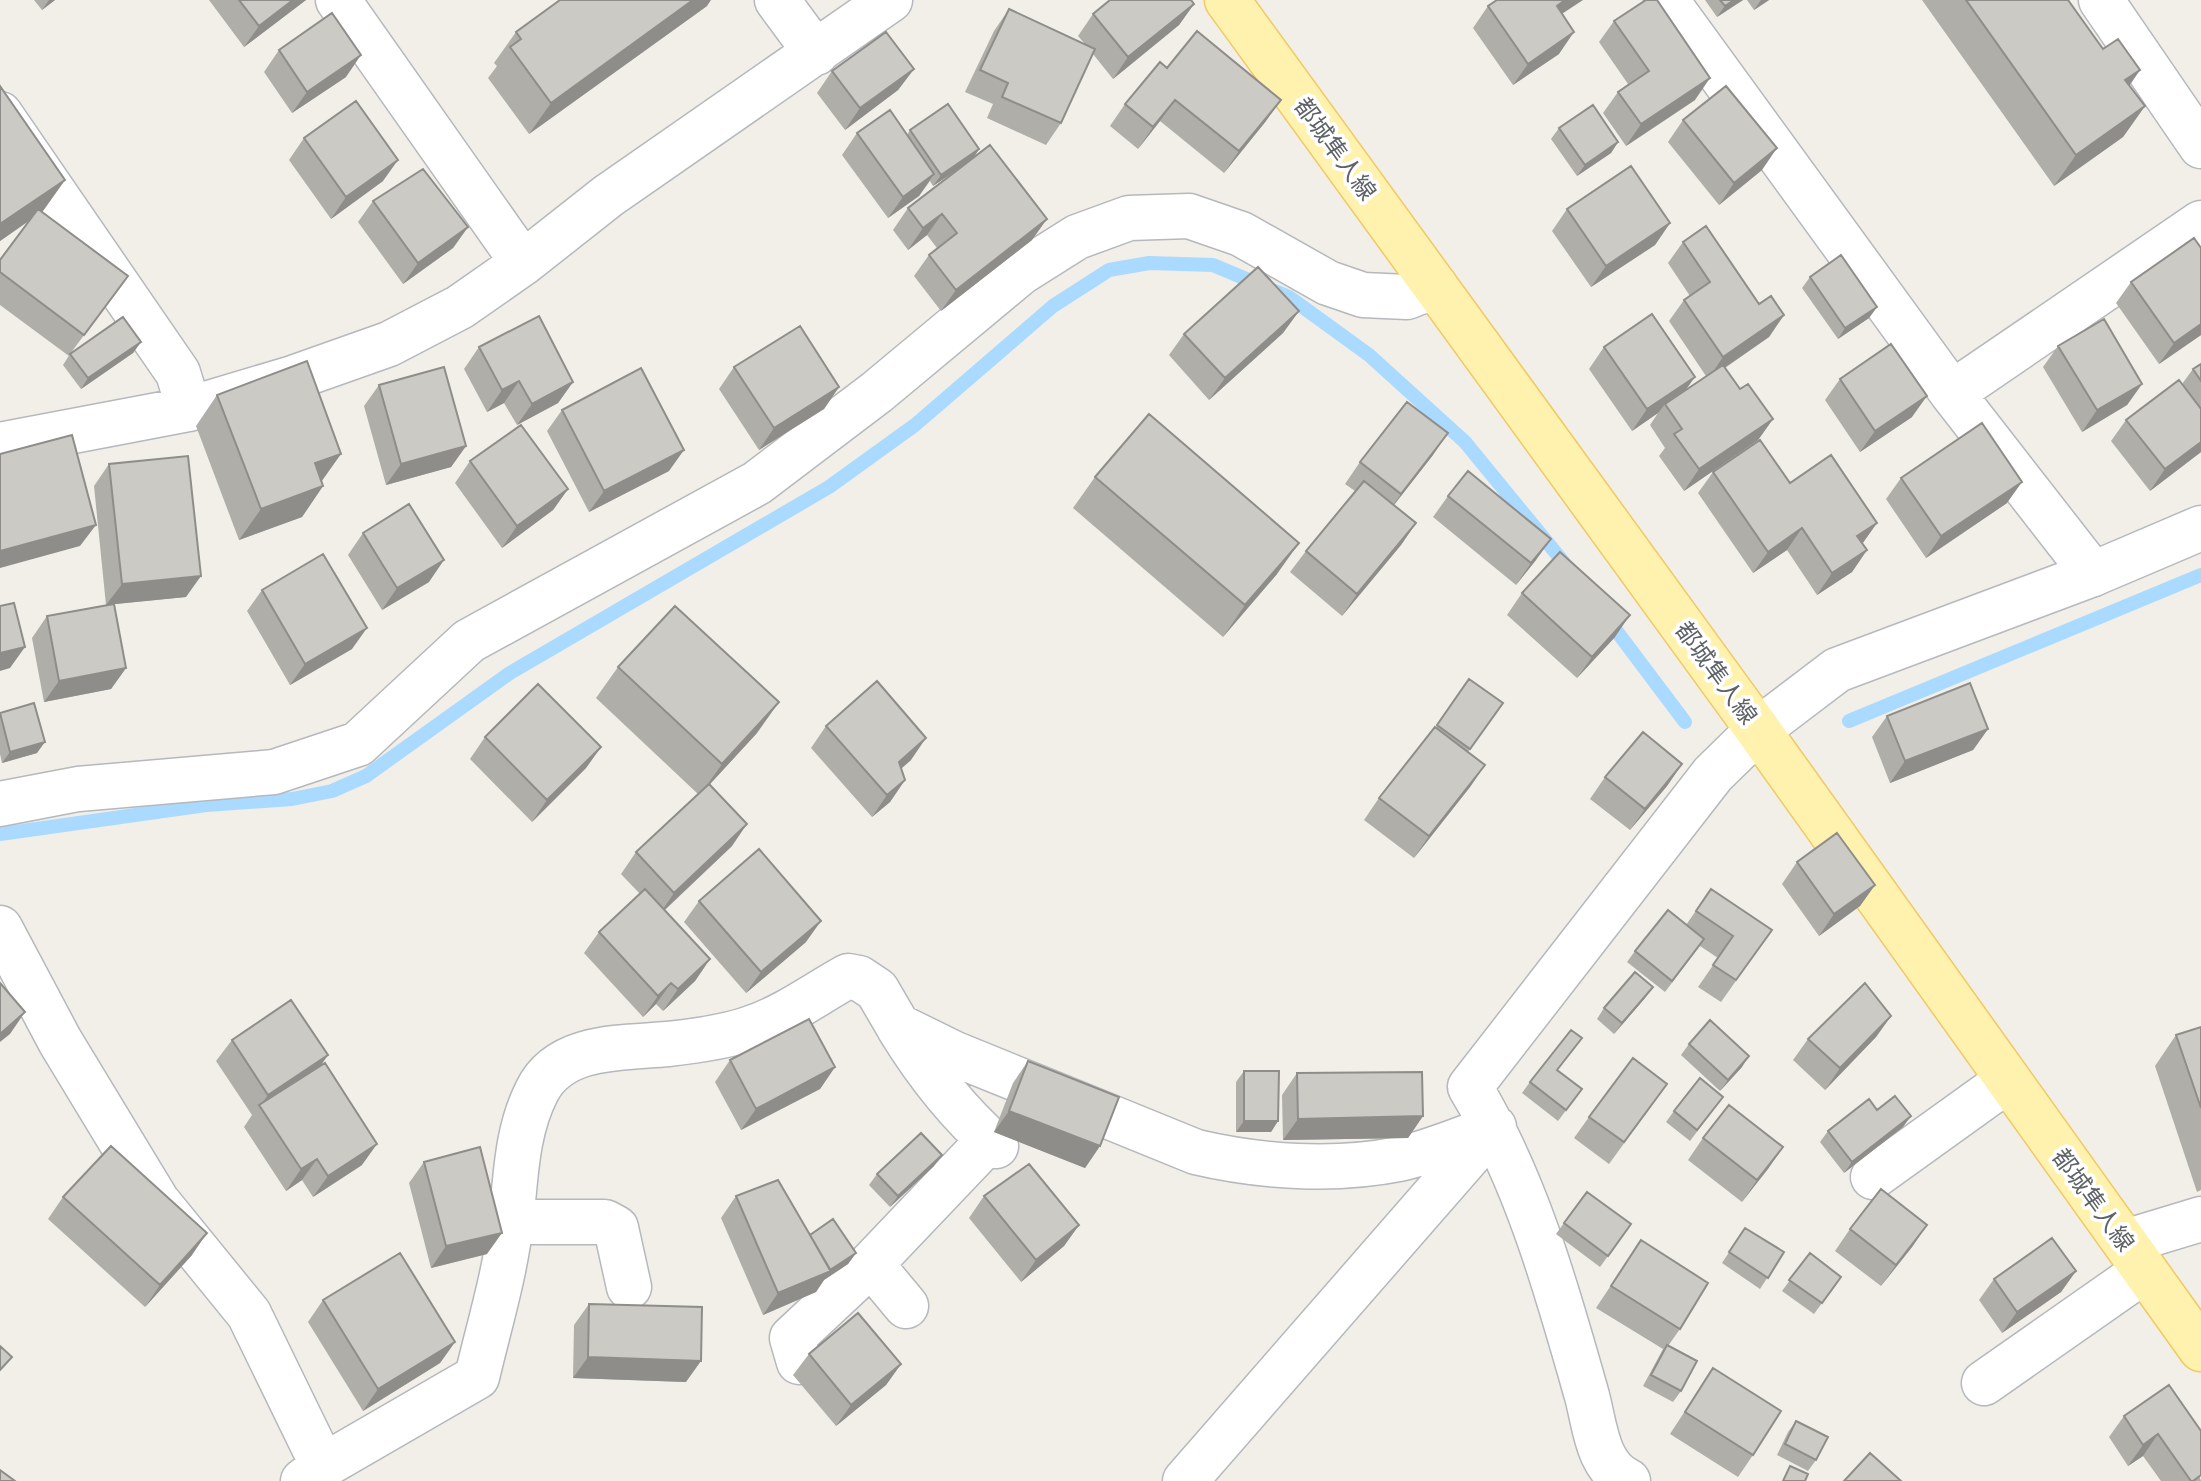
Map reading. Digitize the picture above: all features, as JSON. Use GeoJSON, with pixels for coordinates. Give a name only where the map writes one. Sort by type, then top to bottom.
{"type":"FeatureCollection","features":[{"type":"Feature","properties":{"kind":"main road","name":"都城隼人線"},"geometry":{"type":"LineString","coordinates":[[1227,0],[1758,730],[2201,1349]]}},
{"type":"Feature","properties":{"kind":"street"},"geometry":{"type":"LineString","coordinates":[[338,0],[523,263]]}},
{"type":"Feature","properties":{"kind":"street"},"geometry":{"type":"LineString","coordinates":[[777,0],[816,53]]}},
{"type":"Feature","properties":{"kind":"street"},"geometry":{"type":"LineString","coordinates":[[0,445],[189,409],[293,378],[389,344],[460,307],[523,263],[608,196],[890,0]]}},
{"type":"Feature","properties":{"kind":"street"},"geometry":{"type":"LineString","coordinates":[[1666,0],[1952,393],[2093,574]]}},
{"type":"Feature","properties":{"kind":"street"},"geometry":{"type":"LineString","coordinates":[[2101,0],[2201,146]]}},
{"type":"Feature","properties":{"kind":"street"},"geometry":{"type":"LineString","coordinates":[[0,114],[178,373],[189,409]]}},
{"type":"Feature","properties":{"kind":"street"},"geometry":{"type":"LineString","coordinates":[[0,804],[78,789],[274,772],[358,744],[469,641],[757,483],[877,392],[1020,273],[1077,237],[1129,218],[1189,216],[1241,234],[1328,283],[1363,295],[1407,297],[1435,286]]}},
{"type":"Feature","properties":{"kind":"street"},"geometry":{"type":"LineString","coordinates":[[1952,393],[2201,223]]}},
{"type":"Feature","properties":{"kind":"street"},"geometry":{"type":"LineString","coordinates":[[1628,1481],[1605,1460],[1534,1224],[1494,1127],[1470,1087],[1713,774],[1758,730],[1837,670],[2093,574],[2201,528]]}},
{"type":"Feature","properties":{"kind":"street"},"geometry":{"type":"LineString","coordinates":[[0,928],[60,1041],[157,1201],[249,1314],[313,1474],[477,1377],[511,1222],[517,1156],[537,1089],[550,1073],[568,1060],[592,1051],[672,1044],[751,1028],[848,976],[859,978],[877,990],[921,1064],[962,1114],[992,1143],[792,1338],[799,1362]]}},
{"type":"Feature","properties":{"kind":"street"},"geometry":{"type":"LineString","coordinates":[[898,1026],[955,1054],[1170,1143],[1221,1158],[1276,1164],[1366,1164],[1402,1158],[1494,1127]]}},
{"type":"Feature","properties":{"kind":"street"},"geometry":{"type":"LineString","coordinates":[[1873,1177],[2008,1080]]}},
{"type":"Feature","properties":{"kind":"street"},"geometry":{"type":"LineString","coordinates":[[1185,1481],[1494,1127]]}},
{"type":"Feature","properties":{"kind":"street"},"geometry":{"type":"LineString","coordinates":[[1984,1383],[2134,1257],[2201,1219]]}},
{"type":"Feature","properties":{"kind":"street"},"geometry":{"type":"LineString","coordinates":[[511,1222],[605,1222],[616,1228],[629,1287]]}},
{"type":"Feature","properties":{"kind":"street"},"geometry":{"type":"LineString","coordinates":[[871,1264],[906,1306]]}},
{"type":"Feature","properties":{"kind":"building"},"geometry":{"type":"Polygon","coordinates":[[[239,0],[293,0],[259,26],[239,0]]]}},
{"type":"Feature","properties":{"kind":"building"},"geometry":{"type":"Polygon","coordinates":[[[560,0],[693,0],[551,103],[510,47],[521,39],[516,32],[560,0]]]}},
{"type":"Feature","properties":{"kind":"building"},"geometry":{"type":"Polygon","coordinates":[[[1110,0],[1191,0],[1194,4],[1128,57],[1093,14],[1110,0]]]}},
{"type":"Feature","properties":{"kind":"building"},"geometry":{"type":"Polygon","coordinates":[[[1497,0],[1565,0],[1557,6],[1574,32],[1528,64],[1488,6],[1497,0]]]}},
{"type":"Feature","properties":{"kind":"building"},"geometry":{"type":"Polygon","coordinates":[[[1646,0],[1657,0],[1710,78],[1641,124],[1618,92],[1649,71],[1614,21],[1646,0]]]}},
{"type":"Feature","properties":{"kind":"building"},"geometry":{"type":"Polygon","coordinates":[[[1720,0],[1734,0],[1725,6],[1720,0]]]}},
{"type":"Feature","properties":{"kind":"building"},"geometry":{"type":"Polygon","coordinates":[[[1966,0],[2068,0],[2103,49],[2118,39],[2140,70],[2125,80],[2145,106],[2076,155],[1966,0]]]}},
{"type":"Feature","properties":{"kind":"building"},"geometry":{"type":"Polygon","coordinates":[[[1009,9],[1095,49],[1061,123],[1002,97],[1008,83],[980,70],[1009,9]]]}},
{"type":"Feature","properties":{"kind":"building"},"geometry":{"type":"Polygon","coordinates":[[[332,13],[361,55],[307,92],[279,50],[332,13]]]}},
{"type":"Feature","properties":{"kind":"building"},"geometry":{"type":"Polygon","coordinates":[[[1197,31],[1281,100],[1239,151],[1175,100],[1153,127],[1125,104],[1160,62],[1167,68],[1197,31]]]}},
{"type":"Feature","properties":{"kind":"building"},"geometry":{"type":"Polygon","coordinates":[[[886,32],[914,69],[860,108],[832,71],[886,32]]]}},
{"type":"Feature","properties":{"kind":"building"},"geometry":{"type":"Polygon","coordinates":[[[0,86],[65,180],[0,224],[0,86]]]}},
{"type":"Feature","properties":{"kind":"building"},"geometry":{"type":"Polygon","coordinates":[[[1726,86],[1777,148],[1734,183],[1683,120],[1726,86]]]}},
{"type":"Feature","properties":{"kind":"building"},"geometry":{"type":"Polygon","coordinates":[[[356,101],[398,160],[346,197],[304,138],[356,101]]]}},
{"type":"Feature","properties":{"kind":"building"},"geometry":{"type":"Polygon","coordinates":[[[948,104],[979,149],[941,175],[910,130],[948,104]]]}},
{"type":"Feature","properties":{"kind":"building"},"geometry":{"type":"Polygon","coordinates":[[[1593,105],[1618,142],[1585,165],[1559,128],[1593,105]]]}},
{"type":"Feature","properties":{"kind":"building"},"geometry":{"type":"Polygon","coordinates":[[[890,110],[934,174],[903,197],[857,133],[890,110]]]}},
{"type":"Feature","properties":{"kind":"building"},"geometry":{"type":"Polygon","coordinates":[[[990,145],[1047,219],[956,290],[929,255],[957,233],[942,214],[923,228],[908,208],[990,145]]]}},
{"type":"Feature","properties":{"kind":"building"},"geometry":{"type":"Polygon","coordinates":[[[1631,166],[1670,223],[1606,266],[1567,209],[1631,166]]]}},
{"type":"Feature","properties":{"kind":"building"},"geometry":{"type":"Polygon","coordinates":[[[423,169],[468,227],[418,263],[373,201],[423,169]]]}},
{"type":"Feature","properties":{"kind":"building"},"geometry":{"type":"Polygon","coordinates":[[[38,209],[128,276],[84,335],[0,272],[0,260],[38,209]]]}},
{"type":"Feature","properties":{"kind":"building"},"geometry":{"type":"Polygon","coordinates":[[[1706,226],[1759,304],[1771,296],[1784,315],[1723,357],[1684,300],[1710,282],[1683,242],[1706,226]]]}},
{"type":"Feature","properties":{"kind":"building"},"geometry":{"type":"Polygon","coordinates":[[[2194,238],[2201,248],[2201,324],[2174,343],[2131,282],[2194,238]]]}},
{"type":"Feature","properties":{"kind":"building"},"geometry":{"type":"Polygon","coordinates":[[[1841,255],[1877,307],[1845,328],[1810,277],[1841,255]]]}},
{"type":"Feature","properties":{"kind":"building"},"geometry":{"type":"Polygon","coordinates":[[[1258,267],[1299,311],[1225,378],[1184,334],[1258,267]]]}},
{"type":"Feature","properties":{"kind":"building"},"geometry":{"type":"Polygon","coordinates":[[[1652,314],[1695,377],[1647,409],[1604,347],[1652,314]]]}},
{"type":"Feature","properties":{"kind":"building"},"geometry":{"type":"Polygon","coordinates":[[[539,316],[573,382],[532,404],[519,381],[502,390],[479,347],[539,316]]]}},
{"type":"Feature","properties":{"kind":"building"},"geometry":{"type":"Polygon","coordinates":[[[123,317],[141,342],[88,378],[70,354],[123,317]]]}},
{"type":"Feature","properties":{"kind":"building"},"geometry":{"type":"Polygon","coordinates":[[[2104,319],[2142,384],[2097,410],[2058,346],[2104,319]]]}},
{"type":"Feature","properties":{"kind":"building"},"geometry":{"type":"Polygon","coordinates":[[[800,326],[839,387],[774,428],[734,367],[800,326]]]}},
{"type":"Feature","properties":{"kind":"building"},"geometry":{"type":"Polygon","coordinates":[[[1891,344],[1927,396],[1875,431],[1840,379],[1891,344]]]}},
{"type":"Feature","properties":{"kind":"building"},"geometry":{"type":"Polygon","coordinates":[[[307,361],[341,454],[315,463],[323,486],[261,509],[217,395],[307,361]]]}},
{"type":"Feature","properties":{"kind":"building"},"geometry":{"type":"Polygon","coordinates":[[[2201,364],[2201,381],[2193,369],[2201,364]]]}},
{"type":"Feature","properties":{"kind":"building"},"geometry":{"type":"Polygon","coordinates":[[[1723,365],[1740,389],[1748,384],[1773,419],[1699,469],[1674,434],[1682,429],[1665,404],[1723,365]]]}},
{"type":"Feature","properties":{"kind":"building"},"geometry":{"type":"Polygon","coordinates":[[[444,367],[466,446],[401,464],[379,385],[444,367]]]}},
{"type":"Feature","properties":{"kind":"building"},"geometry":{"type":"Polygon","coordinates":[[[641,368],[684,450],[604,491],[562,410],[641,368]]]}},
{"type":"Feature","properties":{"kind":"building"},"geometry":{"type":"Polygon","coordinates":[[[2179,380],[2201,409],[2201,442],[2165,469],[2126,420],[2179,380]]]}},
{"type":"Feature","properties":{"kind":"building"},"geometry":{"type":"Polygon","coordinates":[[[1407,402],[1448,433],[1401,494],[1360,462],[1407,402]]]}},
{"type":"Feature","properties":{"kind":"building"},"geometry":{"type":"Polygon","coordinates":[[[1149,414],[1299,543],[1245,605],[1095,477],[1149,414]]]}},
{"type":"Feature","properties":{"kind":"building"},"geometry":{"type":"Polygon","coordinates":[[[1982,423],[2022,482],[1941,536],[1901,478],[1982,423]]]}},
{"type":"Feature","properties":{"kind":"building"},"geometry":{"type":"Polygon","coordinates":[[[521,425],[568,489],[517,526],[470,461],[521,425]]]}},
{"type":"Feature","properties":{"kind":"building"},"geometry":{"type":"Polygon","coordinates":[[[72,435],[96,525],[0,551],[0,454],[72,435]]]}},
{"type":"Feature","properties":{"kind":"building"},"geometry":{"type":"Polygon","coordinates":[[[1760,440],[1790,483],[1831,455],[1877,523],[1857,536],[1867,550],[1832,573],[1802,528],[1768,552],[1713,472],[1760,440]]]}},
{"type":"Feature","properties":{"kind":"building"},"geometry":{"type":"Polygon","coordinates":[[[188,456],[201,576],[122,584],[109,464],[188,456]]]}},
{"type":"Feature","properties":{"kind":"building"},"geometry":{"type":"Polygon","coordinates":[[[1468,471],[1551,539],[1531,563],[1448,496],[1468,471]]]}},
{"type":"Feature","properties":{"kind":"building"},"geometry":{"type":"Polygon","coordinates":[[[1364,481],[1416,523],[1357,594],[1306,551],[1364,481]]]}},
{"type":"Feature","properties":{"kind":"building"},"geometry":{"type":"Polygon","coordinates":[[[409,504],[444,560],[397,588],[363,533],[409,504]]]}},
{"type":"Feature","properties":{"kind":"building"},"geometry":{"type":"Polygon","coordinates":[[[1560,552],[1630,615],[1592,657],[1522,593],[1560,552]]]}},
{"type":"Feature","properties":{"kind":"building"},"geometry":{"type":"Polygon","coordinates":[[[323,554],[367,628],[305,664],[262,590],[323,554]]]}},
{"type":"Feature","properties":{"kind":"building"},"geometry":{"type":"Polygon","coordinates":[[[14,603],[25,647],[0,653],[0,606],[14,603]]]}},
{"type":"Feature","properties":{"kind":"building"},"geometry":{"type":"Polygon","coordinates":[[[114,604],[126,668],[59,681],[47,616],[114,604]]]}},
{"type":"Feature","properties":{"kind":"building"},"geometry":{"type":"Polygon","coordinates":[[[675,606],[779,702],[722,764],[618,667],[675,606]]]}},
{"type":"Feature","properties":{"kind":"building"},"geometry":{"type":"Polygon","coordinates":[[[1469,679],[1503,703],[1470,749],[1437,725],[1469,679]]]}},
{"type":"Feature","properties":{"kind":"building"},"geometry":{"type":"Polygon","coordinates":[[[877,681],[926,738],[899,762],[905,780],[887,795],[826,726],[877,681]]]}},
{"type":"Feature","properties":{"kind":"building"},"geometry":{"type":"Polygon","coordinates":[[[1970,683],[1988,729],[1905,761],[1887,716],[1970,683]]]}},
{"type":"Feature","properties":{"kind":"building"},"geometry":{"type":"Polygon","coordinates":[[[538,684],[601,747],[547,800],[485,737],[538,684]]]}},
{"type":"Feature","properties":{"kind":"building"},"geometry":{"type":"Polygon","coordinates":[[[34,703],[45,742],[10,752],[0,713],[34,703]]]}},
{"type":"Feature","properties":{"kind":"building"},"geometry":{"type":"Polygon","coordinates":[[[1435,727],[1485,765],[1429,836],[1379,798],[1435,727]]]}},
{"type":"Feature","properties":{"kind":"building"},"geometry":{"type":"Polygon","coordinates":[[[1643,732],[1682,764],[1645,809],[1605,777],[1643,732]]]}},
{"type":"Feature","properties":{"kind":"building"},"geometry":{"type":"Polygon","coordinates":[[[709,784],[747,824],[674,893],[636,852],[709,784]]]}},
{"type":"Feature","properties":{"kind":"building"},"geometry":{"type":"Polygon","coordinates":[[[1837,833],[1875,885],[1834,914],[1797,862],[1837,833]]]}},
{"type":"Feature","properties":{"kind":"building"},"geometry":{"type":"Polygon","coordinates":[[[759,849],[821,921],[761,972],[699,901],[759,849]]]}},
{"type":"Feature","properties":{"kind":"building"},"geometry":{"type":"Polygon","coordinates":[[[645,889],[710,959],[678,989],[671,983],[658,996],[599,932],[645,889]]]}},
{"type":"Feature","properties":{"kind":"building"},"geometry":{"type":"Polygon","coordinates":[[[1711,889],[1772,930],[1736,980],[1713,965],[1733,936],[1696,911],[1711,889]]]}},
{"type":"Feature","properties":{"kind":"building"},"geometry":{"type":"Polygon","coordinates":[[[1668,910],[1704,939],[1672,981],[1635,951],[1668,910]]]}},
{"type":"Feature","properties":{"kind":"building"},"geometry":{"type":"Polygon","coordinates":[[[1635,972],[1653,987],[1622,1023],[1604,1008],[1635,972]]]}},
{"type":"Feature","properties":{"kind":"building"},"geometry":{"type":"Polygon","coordinates":[[[0,983],[25,1012],[0,1034],[0,983]]]}},
{"type":"Feature","properties":{"kind":"building"},"geometry":{"type":"Polygon","coordinates":[[[1865,983],[1891,1016],[1840,1068],[1808,1039],[1865,983]]]}},
{"type":"Feature","properties":{"kind":"building"},"geometry":{"type":"Polygon","coordinates":[[[291,1000],[328,1055],[268,1095],[232,1040],[291,1000]]]}},
{"type":"Feature","properties":{"kind":"building"},"geometry":{"type":"Polygon","coordinates":[[[809,1019],[835,1067],[756,1109],[730,1060],[809,1019]]]}},
{"type":"Feature","properties":{"kind":"building"},"geometry":{"type":"Polygon","coordinates":[[[1710,1020],[1749,1056],[1728,1080],[1689,1044],[1710,1020]]]}},
{"type":"Feature","properties":{"kind":"building"},"geometry":{"type":"Polygon","coordinates":[[[2201,1027],[2201,1108],[2176,1035],[2201,1027]]]}},
{"type":"Feature","properties":{"kind":"building"},"geometry":{"type":"Polygon","coordinates":[[[1571,1030],[1582,1038],[1557,1070],[1582,1089],[1566,1110],[1530,1082],[1571,1030]]]}},
{"type":"Feature","properties":{"kind":"building"},"geometry":{"type":"Polygon","coordinates":[[[1633,1058],[1667,1084],[1624,1142],[1589,1117],[1633,1058]]]}},
{"type":"Feature","properties":{"kind":"building"},"geometry":{"type":"Polygon","coordinates":[[[1028,1061],[1119,1097],[1100,1146],[1009,1111],[1028,1061]]]}},
{"type":"Feature","properties":{"kind":"building"},"geometry":{"type":"Polygon","coordinates":[[[325,1063],[377,1144],[328,1176],[317,1159],[301,1169],[259,1105],[325,1063]]]}},
{"type":"Feature","properties":{"kind":"building"},"geometry":{"type":"Polygon","coordinates":[[[1244,1071],[1279,1071],[1278,1121],[1244,1121],[1244,1071]]]}},
{"type":"Feature","properties":{"kind":"building"},"geometry":{"type":"Polygon","coordinates":[[[1422,1072],[1423,1116],[1298,1119],[1297,1073],[1422,1072]]]}},
{"type":"Feature","properties":{"kind":"building"},"geometry":{"type":"Polygon","coordinates":[[[1700,1078],[1723,1097],[1697,1130],[1674,1111],[1700,1078]]]}},
{"type":"Feature","properties":{"kind":"building"},"geometry":{"type":"Polygon","coordinates":[[[1895,1096],[1911,1116],[1852,1162],[1828,1131],[1869,1099],[1877,1110],[1895,1096]]]}},
{"type":"Feature","properties":{"kind":"building"},"geometry":{"type":"Polygon","coordinates":[[[1729,1105],[1783,1147],[1757,1180],[1703,1138],[1729,1105]]]}},
{"type":"Feature","properties":{"kind":"building"},"geometry":{"type":"Polygon","coordinates":[[[921,1133],[942,1155],[898,1196],[877,1174],[921,1133]]]}},
{"type":"Feature","properties":{"kind":"building"},"geometry":{"type":"Polygon","coordinates":[[[111,1146],[207,1233],[160,1285],[63,1197],[111,1146]]]}},
{"type":"Feature","properties":{"kind":"building"},"geometry":{"type":"Polygon","coordinates":[[[480,1147],[502,1233],[446,1246],[424,1162],[480,1147]]]}},
{"type":"Feature","properties":{"kind":"building"},"geometry":{"type":"Polygon","coordinates":[[[1029,1164],[1079,1225],[1036,1260],[984,1196],[1029,1164]]]}},
{"type":"Feature","properties":{"kind":"building"},"geometry":{"type":"Polygon","coordinates":[[[778,1180],[831,1271],[778,1293],[736,1196],[778,1180]]]}},
{"type":"Feature","properties":{"kind":"building"},"geometry":{"type":"Polygon","coordinates":[[[1881,1189],[1927,1225],[1896,1265],[1850,1229],[1881,1189]]]}},
{"type":"Feature","properties":{"kind":"building"},"geometry":{"type":"Polygon","coordinates":[[[1587,1192],[1631,1224],[1608,1256],[1564,1223],[1587,1192]]]}},
{"type":"Feature","properties":{"kind":"building"},"geometry":{"type":"Polygon","coordinates":[[[833,1219],[856,1253],[830,1270],[810,1235],[833,1219]]]}},
{"type":"Feature","properties":{"kind":"building"},"geometry":{"type":"Polygon","coordinates":[[[1745,1228],[1784,1252],[1768,1278],[1729,1252],[1745,1228]]]}},
{"type":"Feature","properties":{"kind":"building"},"geometry":{"type":"Polygon","coordinates":[[[2052,1238],[2076,1271],[2017,1312],[1994,1279],[2052,1238]]]}},
{"type":"Feature","properties":{"kind":"building"},"geometry":{"type":"Polygon","coordinates":[[[1641,1240],[1708,1283],[1680,1329],[1611,1286],[1641,1240]]]}},
{"type":"Feature","properties":{"kind":"building"},"geometry":{"type":"Polygon","coordinates":[[[400,1253],[455,1342],[378,1389],[323,1300],[400,1253]]]}},
{"type":"Feature","properties":{"kind":"building"},"geometry":{"type":"Polygon","coordinates":[[[1810,1253],[1841,1277],[1822,1303],[1789,1280],[1810,1253]]]}},
{"type":"Feature","properties":{"kind":"building"},"geometry":{"type":"Polygon","coordinates":[[[589,1304],[702,1307],[701,1361],[588,1357],[589,1304]]]}},
{"type":"Feature","properties":{"kind":"building"},"geometry":{"type":"Polygon","coordinates":[[[858,1313],[901,1364],[851,1405],[809,1354],[858,1313]]]}},
{"type":"Feature","properties":{"kind":"building"},"geometry":{"type":"Polygon","coordinates":[[[1667,1345],[1697,1361],[1681,1391],[1651,1375],[1667,1345]]]}},
{"type":"Feature","properties":{"kind":"building"},"geometry":{"type":"Polygon","coordinates":[[[0,1346],[12,1357],[0,1370],[0,1346]]]}},
{"type":"Feature","properties":{"kind":"building"},"geometry":{"type":"Polygon","coordinates":[[[1713,1368],[1781,1411],[1753,1455],[1685,1412],[1713,1368]]]}},
{"type":"Feature","properties":{"kind":"building"},"geometry":{"type":"Polygon","coordinates":[[[2169,1385],[2201,1431],[2201,1475],[2193,1481],[2158,1434],[2143,1445],[2124,1416],[2169,1385]]]}},
{"type":"Feature","properties":{"kind":"building"},"geometry":{"type":"Polygon","coordinates":[[[1796,1421],[1828,1437],[1816,1460],[1785,1444],[1796,1421]]]}},
{"type":"Feature","properties":{"kind":"building"},"geometry":{"type":"Polygon","coordinates":[[[1870,1453],[1901,1481],[1844,1481],[1870,1453]]]}},
{"type":"Feature","properties":{"kind":"building"},"geometry":{"type":"Polygon","coordinates":[[[1790,1466],[1808,1474],[1805,1481],[1783,1481],[1790,1466]]]}},
{"type":"Feature","properties":{"kind":"building"},"geometry":{"type":"Polygon","coordinates":[[[0,1470],[15,1481],[0,1481],[0,1470]]]}},
{"type":"Feature","properties":{"kind":"waterway"},"geometry":{"type":"LineString","coordinates":[[0,834],[206,805],[292,799],[332,791],[366,776],[510,673],[829,487],[915,425],[1053,306],[1109,270],[1149,263],[1213,265],[1289,297],[1369,355],[1465,442],[1569,569]]}},
{"type":"Feature","properties":{"kind":"waterway"},"geometry":{"type":"LineString","coordinates":[[1849,721],[2201,575]]}},
{"type":"Feature","properties":{"kind":"waterway"},"geometry":{"type":"LineString","coordinates":[[1606,617],[1685,722]]}}]}
